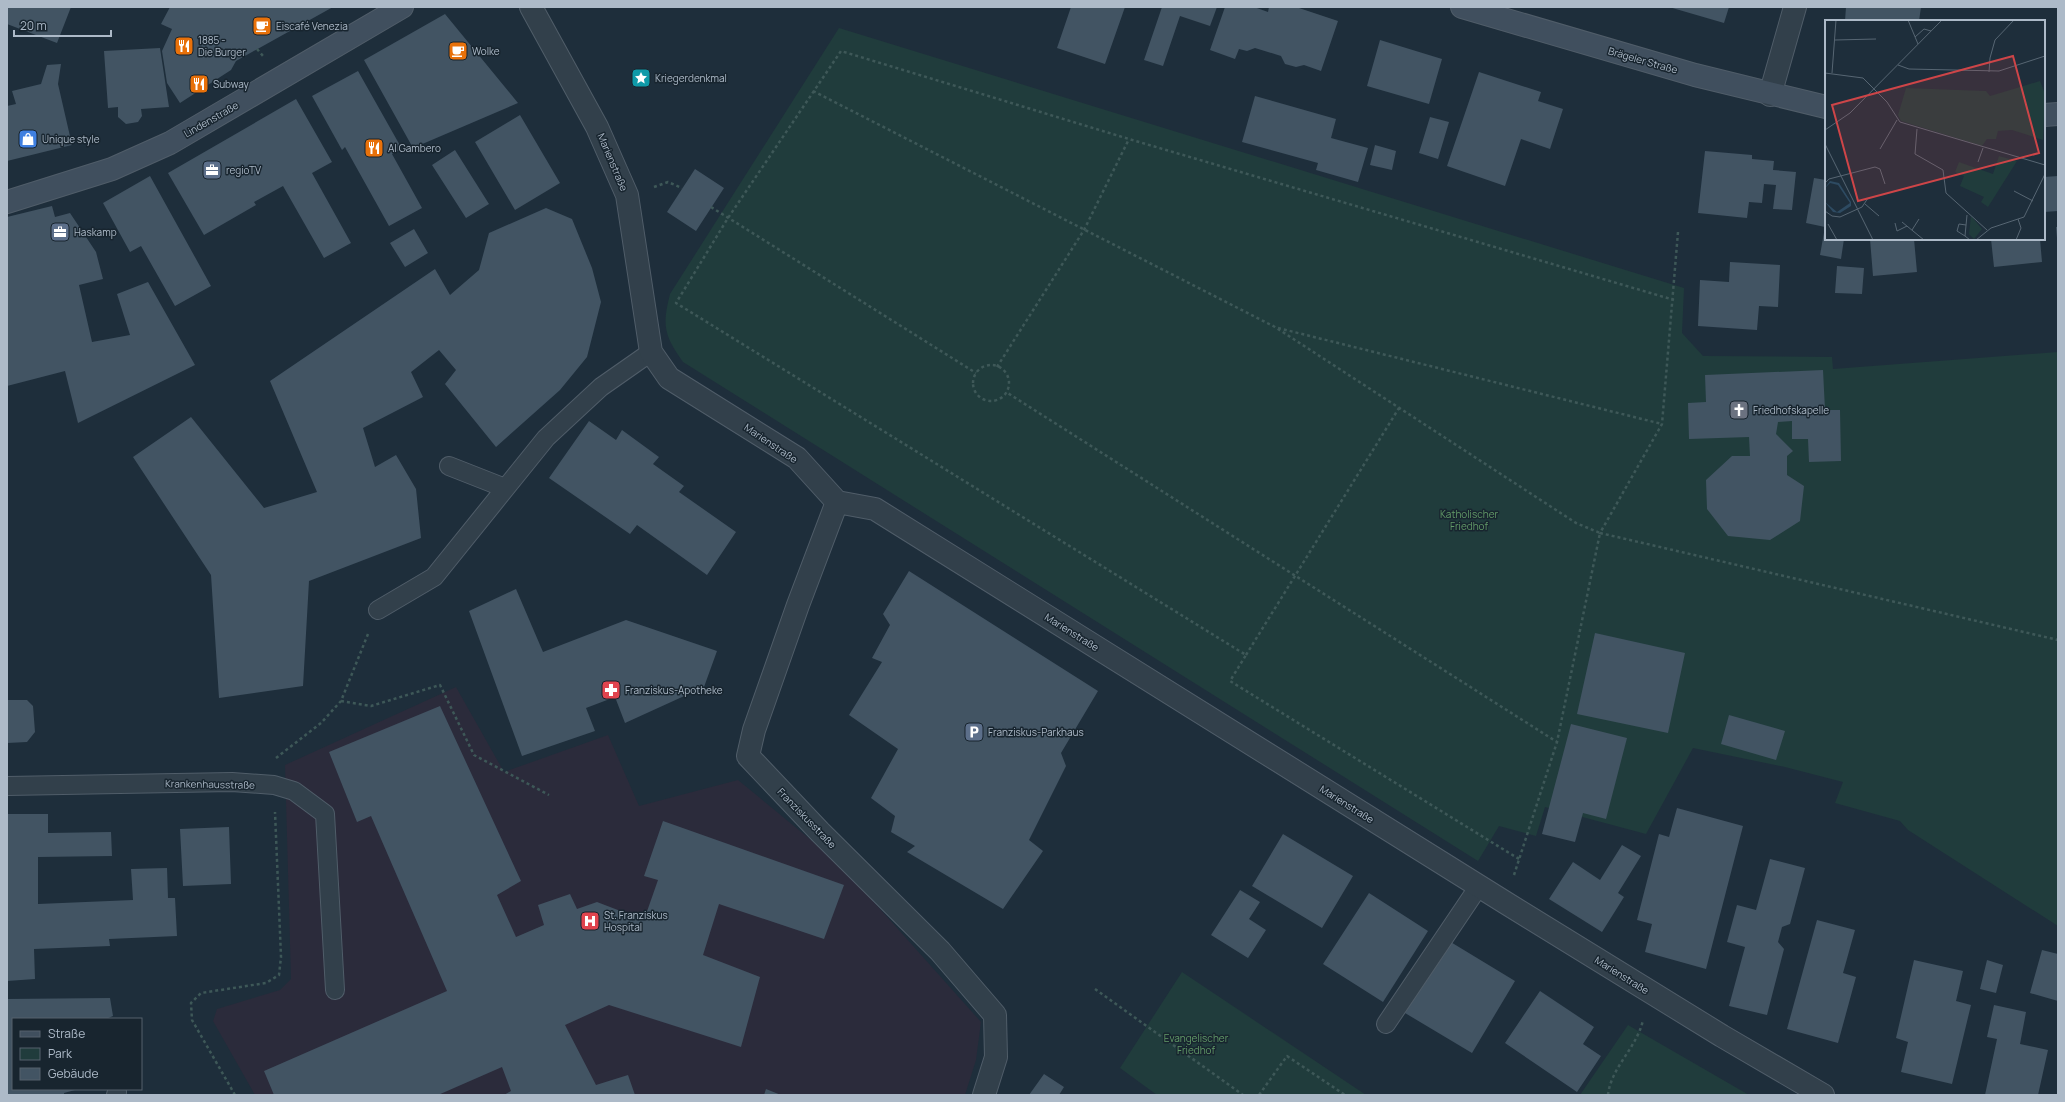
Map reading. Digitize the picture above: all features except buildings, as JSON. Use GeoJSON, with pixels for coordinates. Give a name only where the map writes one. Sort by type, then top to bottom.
{"type":"FeatureCollection","features":[{"type":"Feature","properties":{"kind":"street","name":"Lindenstraße"},"geometry":{"type":"LineString","coordinates":[[7,202],[112,169],[170,143],[402,7]]}},
{"type":"Feature","properties":{"kind":"street","name":"Marienstraße"},"geometry":{"type":"LineString","coordinates":[[531,7],[598,126],[627,195],[651,352],[670,378],[797,458],[837,502],[875,509],[1648,991],[1823,1095]]}},
{"type":"Feature","properties":{"kind":"street","name":"Brägeler Straße"},"geometry":{"type":"LineString","coordinates":[[1462,7],[1770,95],[1825,107]]}},
{"type":"Feature","properties":{"kind":"street"},"geometry":{"type":"LineString","coordinates":[[1770,95],[1796,7]]}},
{"type":"Feature","properties":{"kind":"street"},"geometry":{"type":"LineString","coordinates":[[2045,115],[2058,114]]}},
{"type":"Feature","properties":{"kind":"street","name":"Franziskusstraße"},"geometry":{"type":"LineString","coordinates":[[837,502],[795,613],[754,730],[748,756],[820,832],[940,951],[995,1015],[996,1057],[984,1095]]}},
{"type":"Feature","properties":{"kind":"lane"},"geometry":{"type":"LineString","coordinates":[[378,610],[434,577],[546,438],[601,387],[651,352]]}},
{"type":"Feature","properties":{"kind":"lane"},"geometry":{"type":"LineString","coordinates":[[449,466],[505,488]]}},
{"type":"Feature","properties":{"kind":"lane","name":"Krankenhausstraße"},"geometry":{"type":"LineString","coordinates":[[7,786],[232,782],[274,785],[294,791],[325,814],[335,990]]}},
{"type":"Feature","properties":{"kind":"lane"},"geometry":{"type":"LineString","coordinates":[[1386,1024],[1479,886]]}},
{"type":"Feature","properties":{"kind":"path"},"geometry":{"type":"LineString","coordinates":[[1246,655],[676,303],[728,218],[841,51],[1129,139],[1674,300]]}},
{"type":"Feature","properties":{"kind":"path"},"geometry":{"type":"LineString","coordinates":[[813,91],[1275,327],[1576,523],[1600,532],[2058,640]]}},
{"type":"Feature","properties":{"kind":"path"},"geometry":{"type":"LineString","coordinates":[[998,367],[1084,230],[1129,139]]}},
{"type":"Feature","properties":{"kind":"path"},"geometry":{"type":"LineString","coordinates":[[711,207],[976,373]]}},
{"type":"Feature","properties":{"kind":"path"},"geometry":{"type":"LineString","coordinates":[[1506,903],[1556,742],[1600,532],[1662,424],[1674,300],[1678,232]]}},
{"type":"Feature","properties":{"kind":"path"},"geometry":{"type":"LineString","coordinates":[[1275,327],[1662,424]]}},
{"type":"Feature","properties":{"kind":"path"},"geometry":{"type":"LineString","coordinates":[[986,366],[998,367],[1006,375],[1008,381],[1006,392],[998,400],[992,401],[981,398],[977,395],[973,384],[976,373],[986,366]]}},
{"type":"Feature","properties":{"kind":"path"},"geometry":{"type":"LineString","coordinates":[[1006,392],[1556,742]]}},
{"type":"Feature","properties":{"kind":"path"},"geometry":{"type":"LineString","coordinates":[[1399,408],[1230,682],[1519,859]]}},
{"type":"Feature","properties":{"kind":"path"},"geometry":{"type":"LineString","coordinates":[[236,1095],[192,1020],[191,1003],[201,993],[266,983],[279,975],[281,958],[274,785],[271,762],[321,723],[341,701],[378,610]]}},
{"type":"Feature","properties":{"kind":"path"},"geometry":{"type":"LineString","coordinates":[[341,701],[371,706],[440,685],[474,756],[549,795]]}},
{"type":"Feature","properties":{"kind":"path"},"geometry":{"type":"LineString","coordinates":[[1095,990],[1243,1095]]}},
{"type":"Feature","properties":{"kind":"path"},"geometry":{"type":"LineString","coordinates":[[1608,1095],[1609,1084],[1640,1032],[1648,991]]}},
{"type":"Feature","properties":{"kind":"path"},"geometry":{"type":"LineString","coordinates":[[1258,1095],[1287,1056],[1345,1095]]}},
{"type":"Feature","properties":{"kind":"shaded area","name":"St. Franziskus Hospital"},"geometry":{"type":"Polygon","coordinates":[[[456,687],[504,772],[608,735],[639,806],[738,780],[839,863],[981,1022],[976,1060],[965,1095],[255,1095],[213,1021],[217,1009],[280,990],[291,979],[285,765],[456,687]]]}},
{"type":"Feature","properties":{"kind":"green space","name":"Katholischer Friedhof"},"geometry":{"type":"Polygon","coordinates":[[[839,28],[1684,288],[1682,333],[1703,356],[1832,357],[1833,369],[2058,352],[2058,926],[1908,830],[1900,821],[1835,803],[1843,782],[1785,767],[1693,748],[1646,834],[1545,807],[1536,836],[1499,826],[1478,861],[683,362],[668,337],[666,330],[667,305],[670,294],[839,28]]]}},
{"type":"Feature","properties":{"kind":"green space","name":"Evangelischer Friedhof"},"geometry":{"type":"Polygon","coordinates":[[[1182,972],[1366,1095],[1157,1095],[1120,1068],[1182,972]]]}},
{"type":"Feature","properties":{"kind":"green space"},"geometry":{"type":"Polygon","coordinates":[[[1628,1025],[1640,1032],[1749,1095],[1580,1095],[1628,1025]]]}},
{"type":"Feature","properties":{"kind":"place","name":"Eiscafé Venezia"},"geometry":{"type":"Point","coordinates":[262,26]}},
{"type":"Feature","properties":{"kind":"place","name":"1885 - Die Burger"},"geometry":{"type":"Point","coordinates":[184,46]}},
{"type":"Feature","properties":{"kind":"place","name":"Wolke"},"geometry":{"type":"Point","coordinates":[458,51]}},
{"type":"Feature","properties":{"kind":"place","name":"Kriegerdenkmal"},"geometry":{"type":"Point","coordinates":[641,78]}},
{"type":"Feature","properties":{"kind":"place","name":"Subway"},"geometry":{"type":"Point","coordinates":[199,84]}},
{"type":"Feature","properties":{"kind":"place","name":"Unique style"},"geometry":{"type":"Point","coordinates":[28,139]}},
{"type":"Feature","properties":{"kind":"place","name":"Al Gambero"},"geometry":{"type":"Point","coordinates":[374,148]}},
{"type":"Feature","properties":{"kind":"place","name":"regioTV"},"geometry":{"type":"Point","coordinates":[212,170]}},
{"type":"Feature","properties":{"kind":"place","name":"Haskamp"},"geometry":{"type":"Point","coordinates":[60,232]}},
{"type":"Feature","properties":{"kind":"place","name":"Friedhofskapelle"},"geometry":{"type":"Point","coordinates":[1739,410]}},
{"type":"Feature","properties":{"kind":"place","name":"Franziskus-Apotheke"},"geometry":{"type":"Point","coordinates":[611,690]}},
{"type":"Feature","properties":{"kind":"place","name":"Franziskus-Parkhaus"},"geometry":{"type":"Point","coordinates":[974,732]}},
{"type":"Feature","properties":{"kind":"place","name":"St. Franziskus Hospital"},"geometry":{"type":"Point","coordinates":[590,921]}}]}
